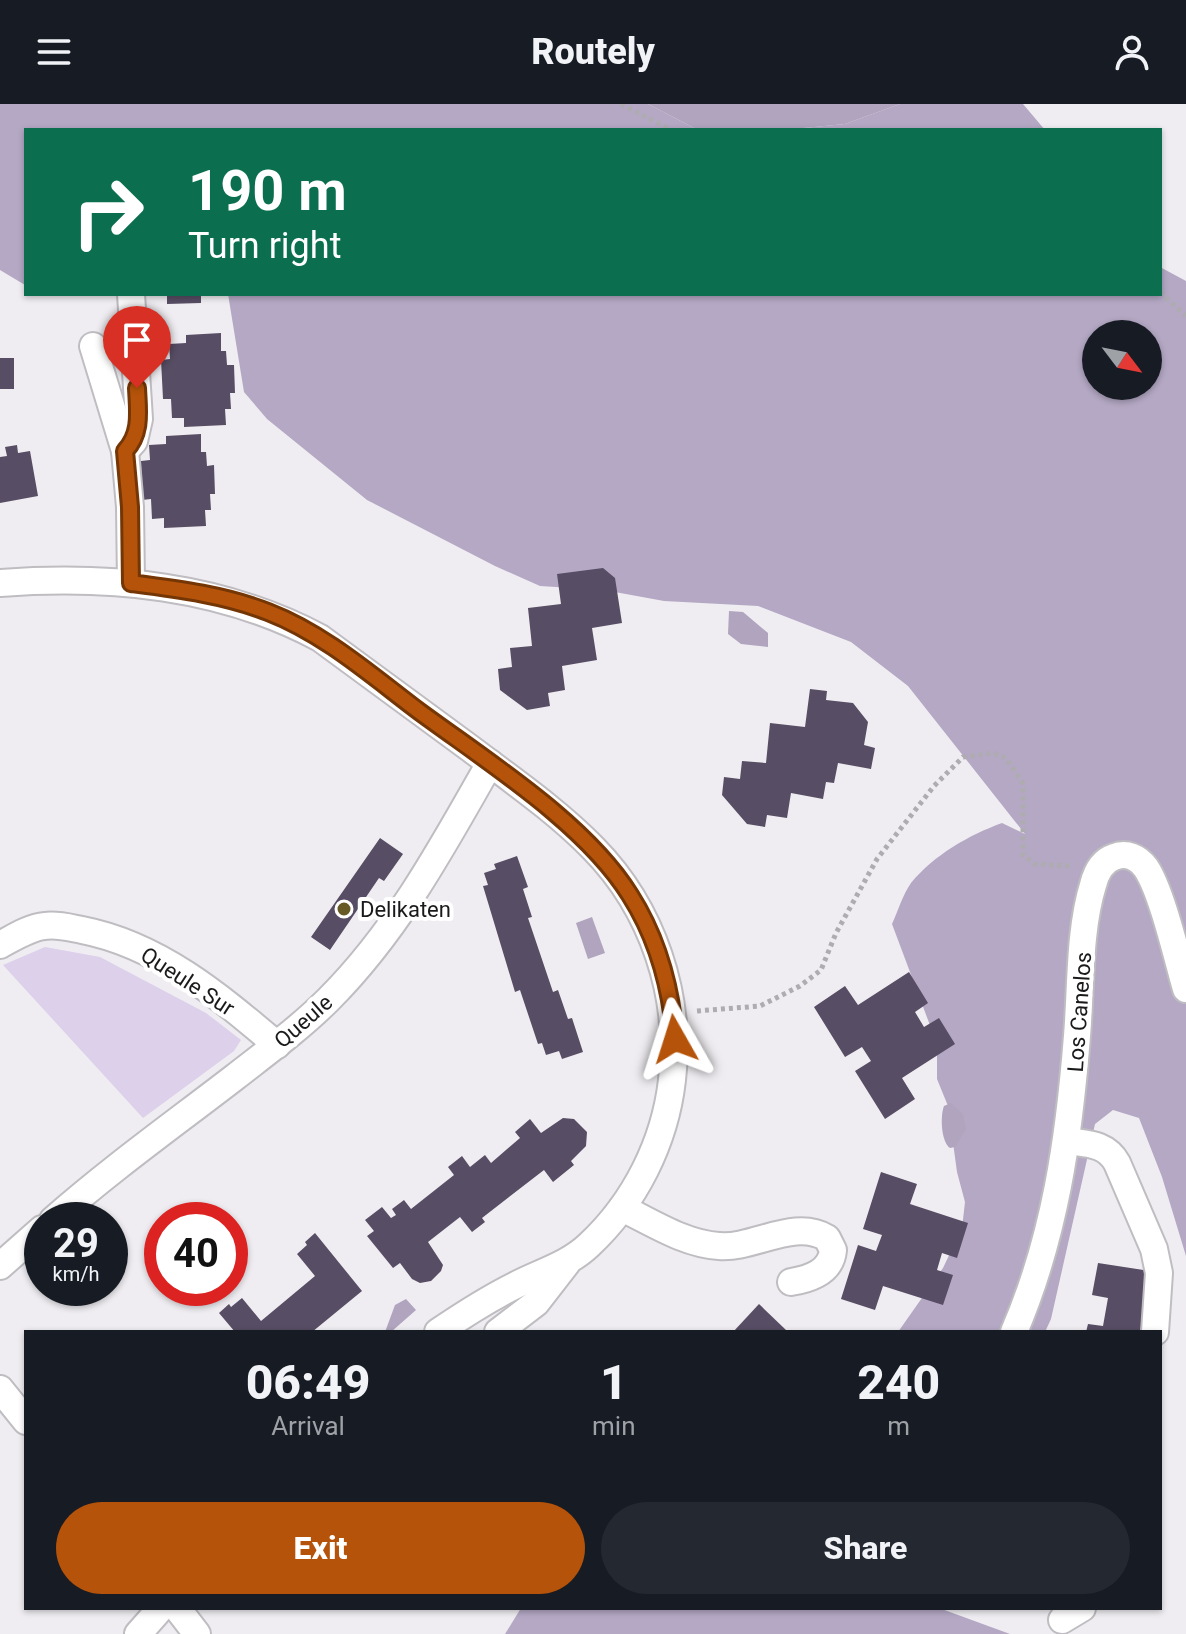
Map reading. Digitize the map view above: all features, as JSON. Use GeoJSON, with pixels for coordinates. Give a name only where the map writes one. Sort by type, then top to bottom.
{"type":"FeatureCollection","features":[{"type":"Feature","properties":{"kind":"street"},"geometry":{"type":"LineString","coordinates":[[125,451],[134,441],[139,419],[131,296]]}},
{"type":"Feature","properties":{"kind":"street"},"geometry":{"type":"LineString","coordinates":[[93,346],[125,451],[130,507],[131,583]]}},
{"type":"Feature","properties":{"kind":"street"},"geometry":{"type":"LineString","coordinates":[[0,583],[54,579],[131,583],[241,603],[293,623],[320,638],[490,763],[577,832],[611,868],[630,894],[654,942],[673,1012],[674,1065],[665,1118],[645,1169],[622,1208],[588,1247],[567,1263],[495,1295],[441,1330]]}},
{"type":"Feature","properties":{"kind":"street","name":"Queule"},"geometry":{"type":"LineString","coordinates":[[75,1202],[277,1045],[330,999],[381,940],[490,763]]}},
{"type":"Feature","properties":{"kind":"street"},"geometry":{"type":"LineString","coordinates":[[1101,866],[1107,860],[1123,855],[1131,856],[1145,867],[1157,892],[1186,989]]}},
{"type":"Feature","properties":{"kind":"street","name":"Los Canelos"},"geometry":{"type":"LineString","coordinates":[[1015,1330],[1044,1249],[1056,1203],[1072,1100],[1084,944],[1092,887],[1101,866]]}},
{"type":"Feature","properties":{"kind":"street","name":"Queule Sur"},"geometry":{"type":"LineString","coordinates":[[0,945],[45,926],[101,934],[130,944],[200,983],[277,1045]]}},
{"type":"Feature","properties":{"kind":"street"},"geometry":{"type":"LineString","coordinates":[[1067,1141],[1100,1146],[1111,1152],[1117,1163],[1154,1249],[1159,1273],[1155,1330]]}},
{"type":"Feature","properties":{"kind":"street"},"geometry":{"type":"LineString","coordinates":[[622,1208],[691,1241],[707,1245],[739,1246],[806,1232],[827,1238],[833,1250],[830,1263],[816,1275],[791,1282]]}},
{"type":"Feature","properties":{"kind":"street"},"geometry":{"type":"LineString","coordinates":[[0,1266],[24,1245]]}},
{"type":"Feature","properties":{"kind":"street"},"geometry":{"type":"LineString","coordinates":[[501,1330],[536,1303],[567,1263]]}},
{"type":"Feature","properties":{"kind":"street"},"geometry":{"type":"LineString","coordinates":[[0,1389],[24,1419]]}},
{"type":"Feature","properties":{"kind":"street"},"geometry":{"type":"LineString","coordinates":[[138,1634],[159,1610]]}},
{"type":"Feature","properties":{"kind":"street"},"geometry":{"type":"LineString","coordinates":[[179,1610],[197,1634]]}},
{"type":"Feature","properties":{"kind":"path"},"geometry":{"type":"LineString","coordinates":[[621,104],[667,128]]}},
{"type":"Feature","properties":{"kind":"path"},"geometry":{"type":"LineString","coordinates":[[1162,294],[1186,316]]}},
{"type":"Feature","properties":{"kind":"path"},"geometry":{"type":"LineString","coordinates":[[673,1012],[760,1006],[800,986],[821,970],[836,933],[877,859],[934,786],[963,757],[993,753],[1006,758],[1023,784],[1023,855],[1035,864],[1101,866]]}},
{"type":"Feature","properties":{"kind":"shaded area"},"geometry":{"type":"Polygon","coordinates":[[[0,104],[648,104],[694,128],[24,128],[24,284],[0,270],[0,104]]]}},
{"type":"Feature","properties":{"kind":"shaded area"},"geometry":{"type":"Polygon","coordinates":[[[648,104],[900,104],[845,124],[804,128],[694,128],[648,104]]]}},
{"type":"Feature","properties":{"kind":"shaded area"},"geometry":{"type":"Polygon","coordinates":[[[900,104],[1023,104],[1043,128],[804,128],[845,124],[900,104]]]}},
{"type":"Feature","properties":{"kind":"shaded area"},"geometry":{"type":"Polygon","coordinates":[[[1162,268],[1186,281],[1186,1256],[1162,1177],[1139,1118],[1113,1110],[1095,1124],[1046,1330],[899,1330],[943,1268],[962,1228],[965,1202],[957,1172],[948,1106],[937,1079],[937,1044],[892,924],[911,883],[953,847],[1002,823],[1025,834],[908,686],[851,642],[758,606],[664,601],[604,590],[540,586],[367,500],[267,419],[244,392],[228,296],[1162,296],[1162,268]]]}},
{"type":"Feature","properties":{"kind":"shaded area"},"geometry":{"type":"Polygon","coordinates":[[[729,611],[743,612],[768,633],[768,647],[741,644],[728,634],[729,611]]]}},
{"type":"Feature","properties":{"kind":"shaded area"},"geometry":{"type":"Polygon","coordinates":[[[592,917],[605,953],[588,959],[576,923],[592,917]]]}},
{"type":"Feature","properties":{"kind":"shaded area"},"geometry":{"type":"Polygon","coordinates":[[[45,947],[100,957],[206,1013],[241,1040],[234,1051],[143,1118],[3,965],[45,947]]]}},
{"type":"Feature","properties":{"kind":"shaded area"},"geometry":{"type":"Polygon","coordinates":[[[951,1103],[963,1114],[966,1129],[955,1147],[950,1148],[943,1135],[942,1122],[944,1106],[951,1103]]]}},
{"type":"Feature","properties":{"kind":"shaded area"},"geometry":{"type":"Polygon","coordinates":[[[406,1299],[416,1310],[393,1330],[386,1330],[395,1305],[406,1299]]]}},
{"type":"Feature","properties":{"kind":"shaded area"},"geometry":{"type":"Polygon","coordinates":[[[520,1610],[944,1610],[1010,1634],[505,1634],[520,1610]]]}},
{"type":"Feature","properties":{"kind":"building"},"geometry":{"type":"Polygon","coordinates":[[[167,296],[201,296],[201,303],[167,304],[167,296]]]}},
{"type":"Feature","properties":{"kind":"building"},"geometry":{"type":"Polygon","coordinates":[[[221,333],[221,351],[226,351],[227,365],[234,365],[235,393],[230,393],[231,409],[225,409],[226,425],[184,427],[184,418],[172,418],[171,399],[163,399],[161,360],[170,359],[169,344],[186,343],[186,335],[221,333]]]}},
{"type":"Feature","properties":{"kind":"building"},"geometry":{"type":"Polygon","coordinates":[[[0,358],[14,358],[14,389],[0,389],[0,358]]]}},
{"type":"Feature","properties":{"kind":"building"},"geometry":{"type":"Polygon","coordinates":[[[201,434],[201,452],[206,452],[207,466],[214,465],[215,494],[210,494],[211,510],[205,510],[206,526],[164,528],[164,518],[152,519],[151,499],[142,500],[141,461],[150,460],[149,445],[166,444],[166,436],[201,434]]]}},
{"type":"Feature","properties":{"kind":"building"},"geometry":{"type":"Polygon","coordinates":[[[17,445],[18,453],[30,451],[38,496],[0,503],[0,457],[7,456],[5,447],[17,445]]]}},
{"type":"Feature","properties":{"kind":"building"},"geometry":{"type":"Polygon","coordinates":[[[603,568],[615,578],[622,623],[592,628],[597,660],[562,666],[565,690],[548,693],[550,706],[527,710],[500,690],[498,669],[512,667],[510,648],[532,646],[528,608],[561,604],[557,574],[603,568]]]}},
{"type":"Feature","properties":{"kind":"building"},"geometry":{"type":"Polygon","coordinates":[[[810,689],[827,691],[826,700],[853,703],[868,722],[864,745],[875,748],[871,769],[838,763],[834,783],[826,782],[823,799],[791,793],[787,818],[767,815],[765,827],[747,824],[722,795],[724,777],[740,779],[742,761],[766,763],[770,723],[805,727],[810,689]]]}},
{"type":"Feature","properties":{"kind":"building","name":"Delikaten"},"geometry":{"type":"Polygon","coordinates":[[[380,838],[403,854],[384,881],[379,878],[330,950],[311,937],[380,838]]]}},
{"type":"Feature","properties":{"kind":"building"},"geometry":{"type":"Polygon","coordinates":[[[517,856],[528,887],[523,889],[532,917],[528,918],[553,992],[558,990],[568,1019],[572,1018],[583,1052],[562,1059],[559,1051],[546,1055],[542,1043],[538,1044],[520,990],[515,992],[483,886],[488,885],[484,873],[496,869],[494,864],[517,856]]]}},
{"type":"Feature","properties":{"kind":"building"},"geometry":{"type":"Polygon","coordinates":[[[909,972],[928,1003],[915,1012],[924,1027],[939,1018],[955,1044],[902,1078],[915,1099],[885,1119],[855,1071],[871,1061],[862,1047],[845,1057],[814,1007],[845,986],[858,1005],[909,972]]]}},
{"type":"Feature","properties":{"kind":"building"},"geometry":{"type":"Polygon","coordinates":[[[563,1118],[574,1119],[587,1132],[586,1146],[571,1161],[574,1165],[553,1182],[544,1170],[482,1218],[485,1222],[472,1232],[460,1217],[428,1242],[443,1265],[431,1281],[420,1283],[412,1279],[400,1263],[393,1268],[367,1236],[374,1231],[365,1220],[382,1207],[391,1218],[396,1215],[392,1209],[404,1200],[411,1209],[454,1175],[448,1167],[462,1156],[470,1167],[485,1155],[491,1163],[520,1138],[515,1132],[530,1119],[541,1133],[563,1118]]]}},
{"type":"Feature","properties":{"kind":"building"},"geometry":{"type":"Polygon","coordinates":[[[881,1172],[917,1184],[910,1204],[968,1223],[957,1258],[942,1253],[937,1270],[953,1275],[943,1305],[883,1286],[875,1310],[841,1299],[858,1245],[876,1251],[882,1235],[863,1229],[881,1172]]]}},
{"type":"Feature","properties":{"kind":"building"},"geometry":{"type":"Polygon","coordinates":[[[315,1233],[362,1291],[314,1330],[233,1330],[219,1313],[227,1306],[248,1305],[261,1321],[315,1276],[297,1254],[307,1245],[305,1242],[315,1233]]]}},
{"type":"Feature","properties":{"kind":"building"},"geometry":{"type":"Polygon","coordinates":[[[1098,1263],[1150,1271],[1140,1330],[1086,1330],[1088,1324],[1103,1326],[1108,1298],[1092,1295],[1098,1263]]]}},
{"type":"Feature","properties":{"kind":"building"},"geometry":{"type":"Polygon","coordinates":[[[759,1304],[786,1330],[735,1330],[759,1304]]]}},
{"type":"Feature","properties":{"kind":"place","name":"Delikaten"},"geometry":{"type":"Point","coordinates":[344,909]}},
{"type":"Feature","properties":{"kind":"route"},"geometry":{"type":"LineString","coordinates":[[137,388],[139,419],[134,441],[125,451],[130,507],[131,583],[241,603],[293,623],[320,638],[490,763],[577,832],[611,868],[646,922],[667,982],[675,1039]]}}]}
